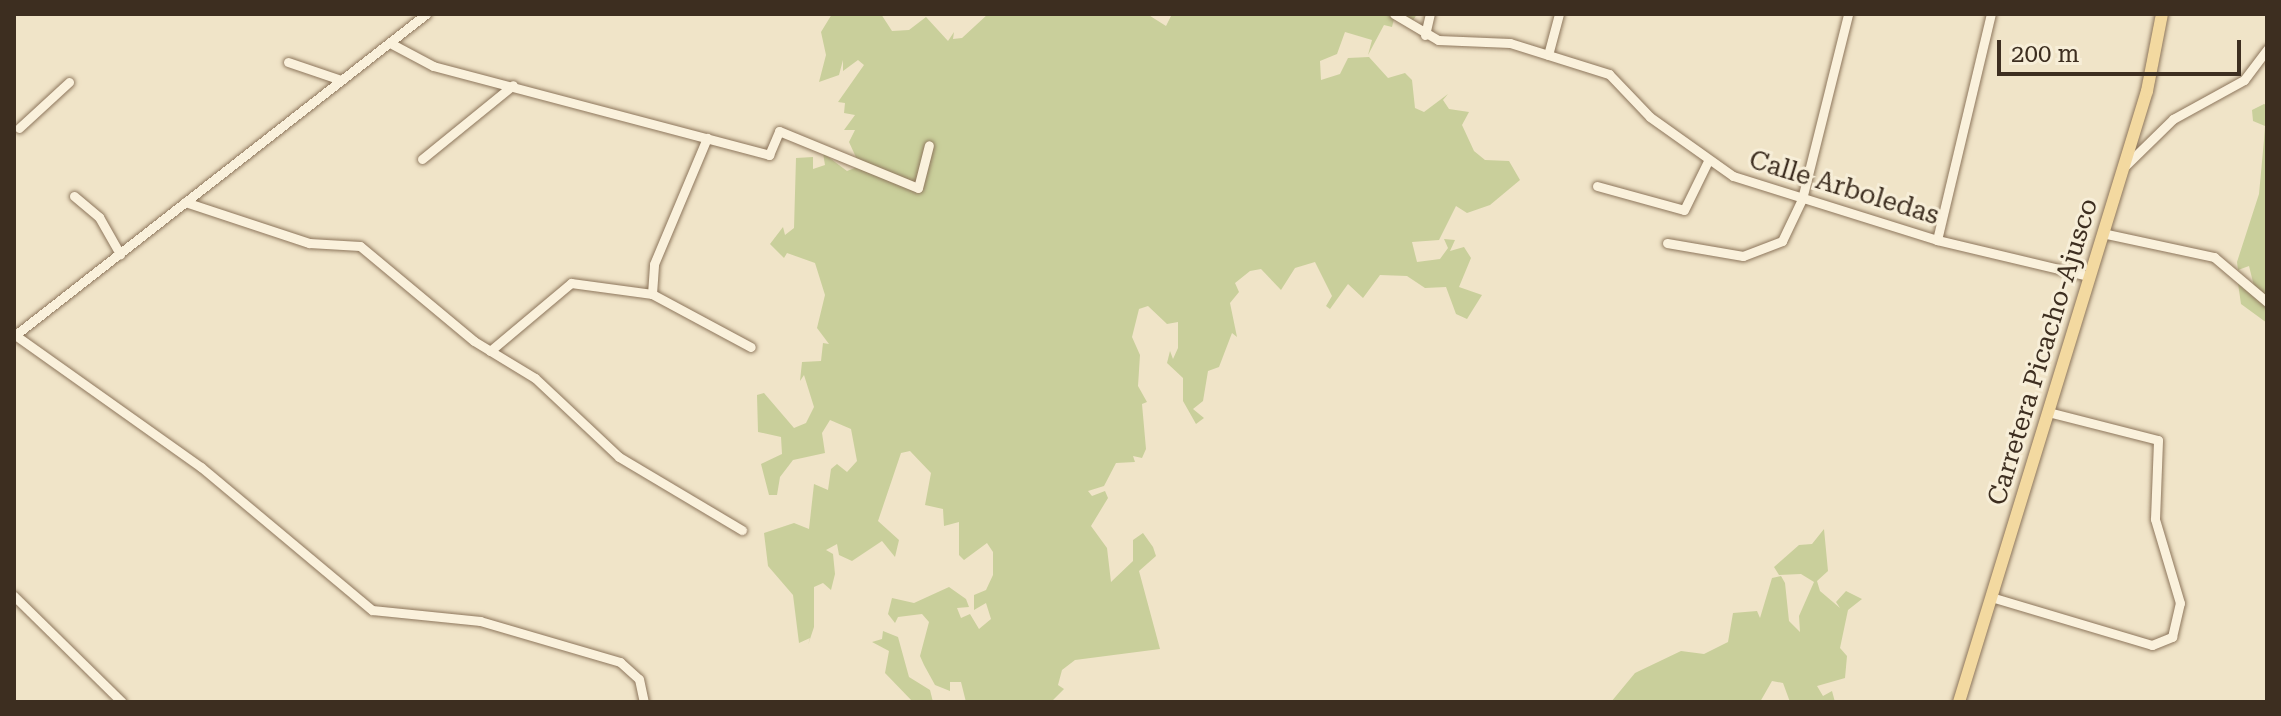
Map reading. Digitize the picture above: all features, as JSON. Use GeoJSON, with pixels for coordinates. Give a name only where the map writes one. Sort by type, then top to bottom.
{"type":"FeatureCollection","features":[{"type":"Feature","properties":{"kind":"main road","name":"Carretera Picacho-Ajusco"},"geometry":{"type":"LineString","coordinates":[[1959,702],[2123,168],[2162,14]]}},
{"type":"Feature","properties":{"kind":"street"},"geometry":{"type":"LineString","coordinates":[[426,14],[14,335],[201,467],[372,610],[480,621],[620,662],[639,679],[644,702]]}},
{"type":"Feature","properties":{"kind":"street","name":"Calle Arboledas"},"geometry":{"type":"LineString","coordinates":[[1394,14],[1425,35],[1450,43],[1495,40],[1609,74],[1650,117],[1733,176],[1937,240],[2088,276]]}},
{"type":"Feature","properties":{"kind":"street"},"geometry":{"type":"LineString","coordinates":[[1425,35],[1430,14]]}},
{"type":"Feature","properties":{"kind":"street"},"geometry":{"type":"LineString","coordinates":[[1548,55],[1559,14]]}},
{"type":"Feature","properties":{"kind":"street"},"geometry":{"type":"LineString","coordinates":[[1667,243],[1743,256],[1763,252],[1782,241],[1802,199],[1848,14]]}},
{"type":"Feature","properties":{"kind":"street"},"geometry":{"type":"LineString","coordinates":[[1937,240],[1991,14]]}},
{"type":"Feature","properties":{"kind":"street"},"geometry":{"type":"LineString","coordinates":[[390,43],[433,66],[769,155],[779,131],[918,188],[929,145]]}},
{"type":"Feature","properties":{"kind":"street"},"geometry":{"type":"LineString","coordinates":[[2123,168],[2173,119],[2244,80],[2267,49]]}},
{"type":"Feature","properties":{"kind":"street"},"geometry":{"type":"LineString","coordinates":[[288,62],[341,80]]}},
{"type":"Feature","properties":{"kind":"street"},"geometry":{"type":"LineString","coordinates":[[19,128],[69,82]]}},
{"type":"Feature","properties":{"kind":"street"},"geometry":{"type":"LineString","coordinates":[[422,159],[513,85]]}},
{"type":"Feature","properties":{"kind":"street"},"geometry":{"type":"LineString","coordinates":[[652,294],[652,270],[707,138]]}},
{"type":"Feature","properties":{"kind":"street"},"geometry":{"type":"LineString","coordinates":[[1597,186],[1684,210],[1708,161]]}},
{"type":"Feature","properties":{"kind":"street"},"geometry":{"type":"LineString","coordinates":[[74,196],[99,217],[120,254]]}},
{"type":"Feature","properties":{"kind":"street"},"geometry":{"type":"LineString","coordinates":[[185,202],[309,243],[360,246],[490,351],[535,378],[638,470],[742,530]]}},
{"type":"Feature","properties":{"kind":"street"},"geometry":{"type":"LineString","coordinates":[[2102,233],[2214,257],[2267,302]]}},
{"type":"Feature","properties":{"kind":"street"},"geometry":{"type":"LineString","coordinates":[[490,351],[571,283],[652,294],[751,347]]}},
{"type":"Feature","properties":{"kind":"street"},"geometry":{"type":"LineString","coordinates":[[1991,597],[2152,645],[2172,637],[2180,603],[2155,519],[2158,440],[2048,412]]}},
{"type":"Feature","properties":{"kind":"street"},"geometry":{"type":"LineString","coordinates":[[14,596],[122,702]]}},
{"type":"Feature","properties":{"kind":"green space"},"geometry":{"type":"Polygon","coordinates":[[[832,14],[881,14],[892,31],[909,30],[926,17],[948,41],[954,32],[953,39],[962,38],[988,14],[1147,14],[1166,26],[1172,14],[1417,14],[1409,27],[1394,19],[1392,27],[1384,25],[1368,55],[1372,40],[1345,32],[1337,54],[1320,61],[1321,80],[1340,74],[1348,58],[1369,57],[1388,78],[1405,73],[1412,80],[1415,108],[1424,112],[1448,94],[1443,100],[1449,109],[1469,112],[1462,125],[1474,151],[1485,160],[1509,161],[1520,180],[1490,205],[1467,213],[1456,206],[1439,240],[1412,242],[1417,262],[1440,259],[1448,248],[1444,239],[1455,240],[1450,251],[1464,247],[1471,258],[1459,287],[1482,295],[1467,319],[1456,314],[1446,287],[1425,288],[1407,276],[1380,275],[1363,298],[1348,284],[1330,309],[1326,306],[1332,296],[1315,262],[1295,268],[1281,290],[1261,269],[1250,271],[1235,283],[1239,292],[1230,303],[1237,337],[1232,333],[1219,367],[1208,371],[1203,401],[1193,409],[1204,418],[1196,424],[1183,401],[1183,378],[1167,363],[1170,351],[1173,359],[1178,348],[1178,322],[1167,324],[1148,306],[1139,309],[1132,337],[1140,355],[1138,386],[1147,402],[1142,404],[1146,449],[1142,458],[1133,456],[1135,462],[1116,463],[1104,486],[1088,491],[1092,496],[1105,491],[1108,498],[1091,526],[1107,548],[1111,582],[1133,561],[1133,540],[1143,533],[1153,547],[1156,556],[1139,571],[1160,649],[1075,660],[1062,670],[1058,685],[1064,689],[1051,702],[966,702],[961,682],[950,682],[950,691],[935,685],[924,665],[920,656],[929,622],[922,614],[898,617],[895,623],[888,614],[892,598],[914,603],[949,587],[966,599],[969,607],[957,608],[961,618],[970,614],[979,629],[991,619],[986,603],[974,610],[974,595],[986,590],[993,575],[993,552],[987,543],[964,560],[959,555],[959,522],[944,526],[943,509],[925,505],[931,473],[910,451],[901,453],[878,521],[899,540],[895,557],[882,541],[852,561],[839,555],[837,544],[826,550],[833,554],[835,574],[831,590],[823,583],[814,587],[814,627],[808,645],[810,638],[799,643],[793,595],[768,566],[764,533],[794,523],[809,529],[814,484],[828,490],[831,469],[837,464],[847,472],[857,461],[851,429],[830,420],[822,433],[825,453],[793,460],[780,477],[777,495],[769,495],[761,464],[782,454],[781,437],[758,432],[757,395],[764,393],[794,428],[806,423],[814,407],[804,375],[800,381],[802,362],[821,361],[823,343],[829,344],[817,328],[825,295],[815,263],[787,253],[784,258],[770,244],[783,227],[785,235],[794,228],[796,158],[813,157],[813,169],[825,165],[823,153],[847,171],[860,166],[849,142],[855,130],[844,130],[855,115],[844,113],[845,103],[838,102],[864,65],[858,60],[843,71],[843,60],[839,75],[819,82],[826,55],[821,32],[832,14]]]}},
{"type":"Feature","properties":{"kind":"green space"},"geometry":{"type":"Polygon","coordinates":[[[2267,105],[2267,323],[2241,304],[2238,283],[2255,290],[2249,266],[2238,270],[2237,262],[2259,194],[2265,126],[2253,121],[2252,110],[2267,105]]]}},
{"type":"Feature","properties":{"kind":"green space"},"geometry":{"type":"Polygon","coordinates":[[[1824,529],[1828,571],[1817,581],[1820,591],[1840,608],[1836,602],[1846,591],[1862,599],[1848,610],[1840,648],[1847,656],[1845,678],[1817,686],[1823,696],[1832,691],[1835,702],[1790,702],[1783,683],[1772,681],[1760,702],[1611,702],[1635,673],[1681,651],[1704,654],[1728,642],[1733,613],[1757,611],[1760,618],[1772,578],[1781,576],[1785,583],[1789,621],[1800,632],[1799,616],[1814,582],[1801,574],[1779,575],[1774,567],[1799,545],[1812,544],[1824,529]]]}},
{"type":"Feature","properties":{"kind":"green space"},"geometry":{"type":"Polygon","coordinates":[[[883,631],[898,637],[909,677],[930,690],[933,702],[913,702],[885,673],[889,651],[872,642],[882,639],[883,631]]]}}]}
